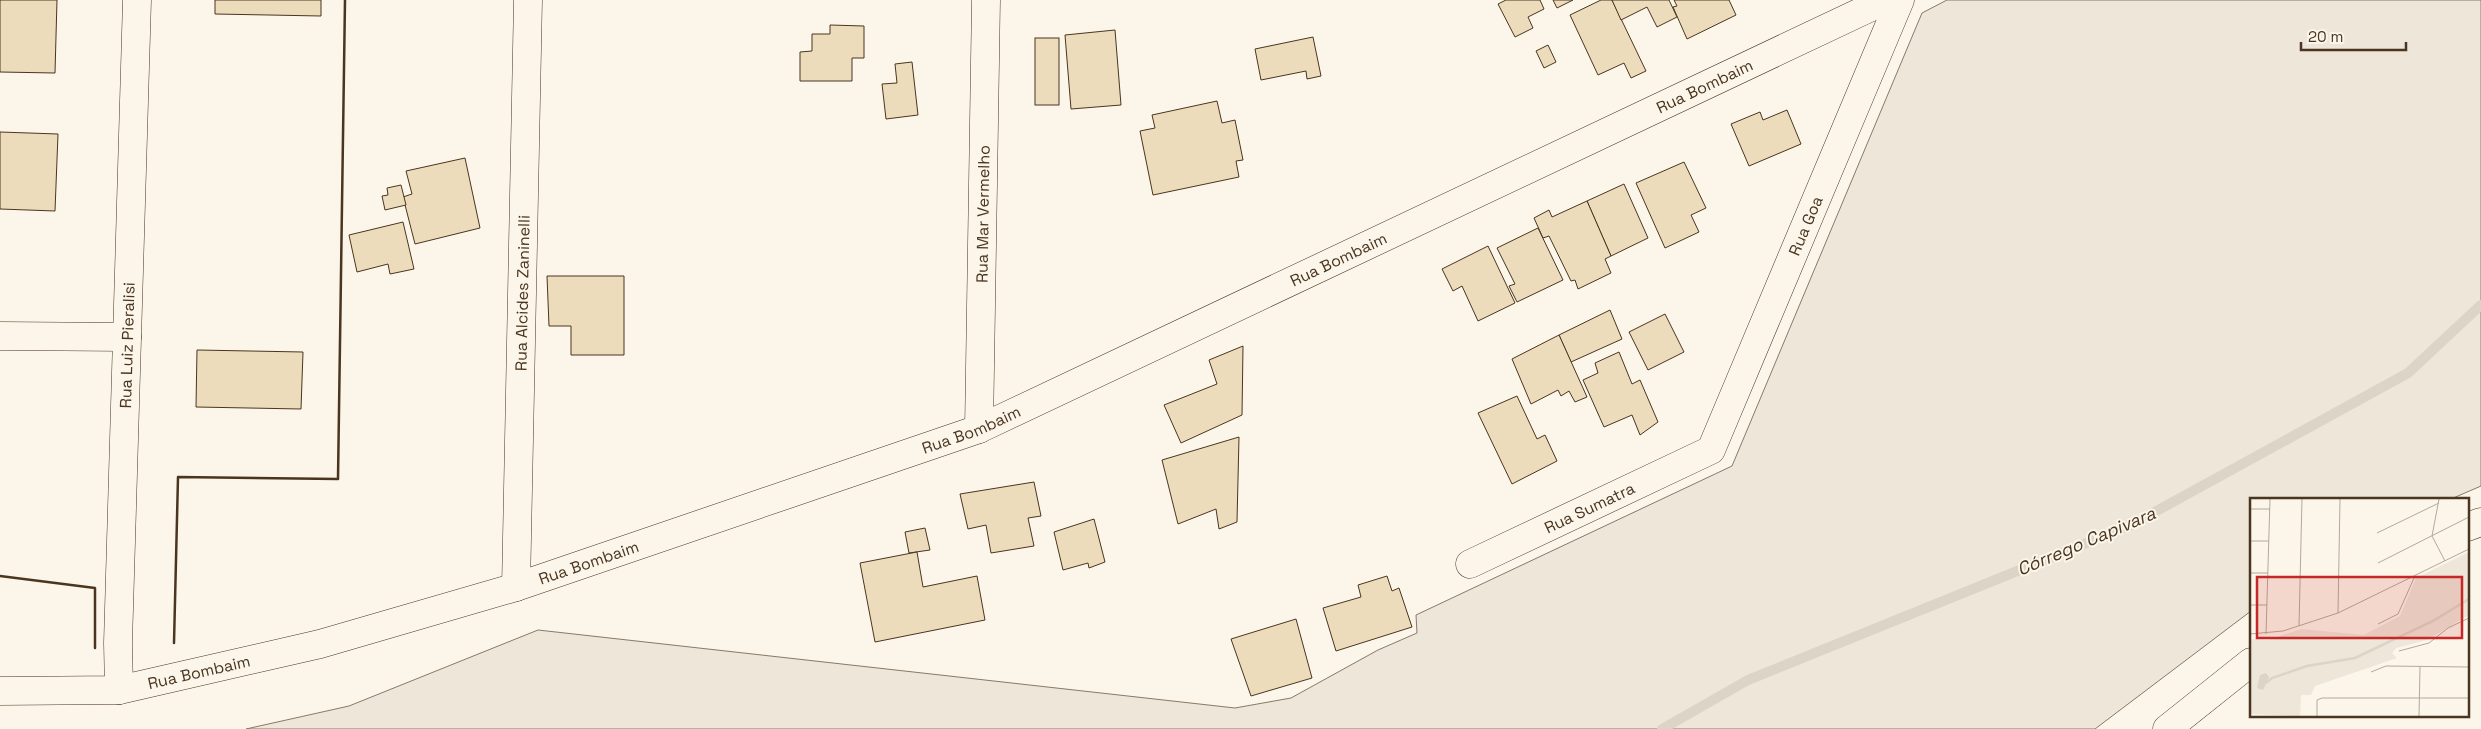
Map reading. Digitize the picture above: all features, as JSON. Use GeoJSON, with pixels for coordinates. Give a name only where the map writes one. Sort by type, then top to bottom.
{"type":"FeatureCollection","features":[{"type":"Feature","properties":{"kind":"street","name":"Rua Luiz Pieralisi"},"geometry":{"type":"LineString","coordinates":[[119,690],[137,0]]}},
{"type":"Feature","properties":{"kind":"street","name":"Rua Alcides Zaninelli"},"geometry":{"type":"LineString","coordinates":[[516,587],[528,0]]}},
{"type":"Feature","properties":{"kind":"street","name":"Rua Mar Vermelho"},"geometry":{"type":"LineString","coordinates":[[979,429],[986,0]]}},
{"type":"Feature","properties":{"kind":"street","name":"Rua Bombaim"},"geometry":{"type":"LineString","coordinates":[[0,690],[119,690],[320,644],[516,587],[979,429],[1886,0]]}},
{"type":"Feature","properties":{"kind":"street","name":"Rua Goa"},"geometry":{"type":"LineString","coordinates":[[1710,450],[1900,0]]}},
{"type":"Feature","properties":{"kind":"street"},"geometry":{"type":"LineString","coordinates":[[0,336],[127,337]]}},
{"type":"Feature","properties":{"kind":"street","name":"Rua Sumatra"},"geometry":{"type":"LineString","coordinates":[[1470,564],[1710,450]]}},
{"type":"Feature","properties":{"kind":"street"},"geometry":{"type":"LineString","coordinates":[[2468,527],[2481,522]]}},
{"type":"Feature","properties":{"kind":"street"},"geometry":{"type":"LineString","coordinates":[[2167,729],[2250,663]]}},
{"type":"Feature","properties":{"kind":"shaded area"},"geometry":{"type":"Polygon","coordinates":[[[1947,0],[2481,0],[2481,486],[2453,498],[2250,498],[2250,612],[2095,729],[246,729],[349,706],[538,630],[1235,708],[1291,698],[1378,650],[1417,633],[1416,615],[1732,466],[1922,13],[1947,0]]]}},
{"type":"Feature","properties":{"kind":"building"},"geometry":{"type":"Polygon","coordinates":[[[0,0],[57,0],[55,73],[0,72],[0,0]]]}},
{"type":"Feature","properties":{"kind":"building"},"geometry":{"type":"Polygon","coordinates":[[[215,0],[321,0],[321,16],[215,14],[215,0]]]}},
{"type":"Feature","properties":{"kind":"building"},"geometry":{"type":"Polygon","coordinates":[[[1506,0],[1540,0],[1544,9],[1528,17],[1533,28],[1515,37],[1498,4],[1506,0]]]}},
{"type":"Feature","properties":{"kind":"building"},"geometry":{"type":"Polygon","coordinates":[[[1553,0],[1573,0],[1557,8],[1553,0]]]}},
{"type":"Feature","properties":{"kind":"building"},"geometry":{"type":"Polygon","coordinates":[[[1601,0],[1612,0],[1646,71],[1631,78],[1624,63],[1598,75],[1570,15],[1601,0]]]}},
{"type":"Feature","properties":{"kind":"building"},"geometry":{"type":"Polygon","coordinates":[[[1612,0],[1669,0],[1677,17],[1657,27],[1647,7],[1621,20],[1612,0]]]}},
{"type":"Feature","properties":{"kind":"building"},"geometry":{"type":"Polygon","coordinates":[[[1674,0],[1729,0],[1736,15],[1687,39],[1673,7],[1677,6],[1674,0]]]}},
{"type":"Feature","properties":{"kind":"building"},"geometry":{"type":"Polygon","coordinates":[[[830,25],[864,26],[864,58],[852,58],[852,81],[800,81],[800,52],[812,51],[812,34],[830,34],[830,25]]]}},
{"type":"Feature","properties":{"kind":"building"},"geometry":{"type":"Polygon","coordinates":[[[1115,30],[1121,105],[1071,109],[1065,35],[1115,30]]]}},
{"type":"Feature","properties":{"kind":"building"},"geometry":{"type":"Polygon","coordinates":[[[1313,37],[1321,76],[1307,79],[1306,71],[1261,80],[1255,49],[1313,37]]]}},
{"type":"Feature","properties":{"kind":"building"},"geometry":{"type":"Polygon","coordinates":[[[1035,38],[1059,38],[1059,105],[1035,105],[1035,38]]]}},
{"type":"Feature","properties":{"kind":"building"},"geometry":{"type":"Polygon","coordinates":[[[1548,45],[1556,62],[1544,68],[1536,51],[1548,45]]]}},
{"type":"Feature","properties":{"kind":"building"},"geometry":{"type":"Polygon","coordinates":[[[912,62],[918,115],[886,119],[882,84],[897,83],[895,64],[912,62]]]}},
{"type":"Feature","properties":{"kind":"building"},"geometry":{"type":"Polygon","coordinates":[[[1217,101],[1222,123],[1235,120],[1243,160],[1236,161],[1239,177],[1153,195],[1140,131],[1155,128],[1152,115],[1217,101]]]}},
{"type":"Feature","properties":{"kind":"building"},"geometry":{"type":"Polygon","coordinates":[[[1787,110],[1801,144],[1749,166],[1731,124],[1760,112],[1763,120],[1787,110]]]}},
{"type":"Feature","properties":{"kind":"building"},"geometry":{"type":"Polygon","coordinates":[[[0,132],[58,134],[55,211],[0,209],[0,132]]]}},
{"type":"Feature","properties":{"kind":"building"},"geometry":{"type":"Polygon","coordinates":[[[465,158],[480,228],[415,244],[403,197],[412,194],[406,171],[465,158]]]}},
{"type":"Feature","properties":{"kind":"building"},"geometry":{"type":"Polygon","coordinates":[[[1684,162],[1706,208],[1691,215],[1699,232],[1665,248],[1636,183],[1684,162]]]}},
{"type":"Feature","properties":{"kind":"building"},"geometry":{"type":"Polygon","coordinates":[[[1624,184],[1648,238],[1611,256],[1587,201],[1624,184]]]}},
{"type":"Feature","properties":{"kind":"building"},"geometry":{"type":"Polygon","coordinates":[[[401,185],[406,205],[385,210],[382,196],[388,195],[387,188],[401,185]]]}},
{"type":"Feature","properties":{"kind":"building"},"geometry":{"type":"Polygon","coordinates":[[[1587,201],[1611,256],[1605,259],[1611,273],[1578,289],[1575,280],[1571,281],[1549,236],[1543,238],[1534,218],[1549,210],[1552,217],[1587,201]]]}},
{"type":"Feature","properties":{"kind":"building"},"geometry":{"type":"Polygon","coordinates":[[[403,222],[414,269],[390,274],[388,264],[357,272],[349,235],[403,222]]]}},
{"type":"Feature","properties":{"kind":"building"},"geometry":{"type":"Polygon","coordinates":[[[1538,228],[1563,280],[1517,302],[1509,286],[1515,284],[1497,248],[1538,228]]]}},
{"type":"Feature","properties":{"kind":"building"},"geometry":{"type":"Polygon","coordinates":[[[1488,246],[1515,303],[1478,321],[1462,286],[1453,291],[1442,269],[1488,246]]]}},
{"type":"Feature","properties":{"kind":"building"},"geometry":{"type":"Polygon","coordinates":[[[547,276],[624,276],[624,355],[571,355],[571,326],[549,326],[547,276]]]}},
{"type":"Feature","properties":{"kind":"building"},"geometry":{"type":"Polygon","coordinates":[[[1610,310],[1622,339],[1571,362],[1559,335],[1610,310]]]}},
{"type":"Feature","properties":{"kind":"building"},"geometry":{"type":"Polygon","coordinates":[[[1665,314],[1684,352],[1648,370],[1629,332],[1665,314]]]}},
{"type":"Feature","properties":{"kind":"building"},"geometry":{"type":"Polygon","coordinates":[[[1559,335],[1587,397],[1575,402],[1569,391],[1561,396],[1558,390],[1531,404],[1512,359],[1559,335]]]}},
{"type":"Feature","properties":{"kind":"building"},"geometry":{"type":"Polygon","coordinates":[[[1243,346],[1242,415],[1181,443],[1164,405],[1217,384],[1209,360],[1243,346]]]}},
{"type":"Feature","properties":{"kind":"building"},"geometry":{"type":"Polygon","coordinates":[[[197,350],[303,352],[301,409],[196,407],[197,350]]]}},
{"type":"Feature","properties":{"kind":"building"},"geometry":{"type":"Polygon","coordinates":[[[1619,352],[1632,384],[1640,380],[1658,422],[1640,435],[1632,415],[1604,427],[1583,380],[1598,373],[1595,363],[1619,352]]]}},
{"type":"Feature","properties":{"kind":"building"},"geometry":{"type":"Polygon","coordinates":[[[1517,396],[1537,439],[1545,435],[1557,461],[1512,484],[1478,413],[1517,396]]]}},
{"type":"Feature","properties":{"kind":"building"},"geometry":{"type":"Polygon","coordinates":[[[1239,437],[1237,522],[1219,529],[1216,509],[1178,524],[1162,460],[1239,437]]]}},
{"type":"Feature","properties":{"kind":"building"},"geometry":{"type":"Polygon","coordinates":[[[1034,482],[1041,516],[1028,518],[1034,546],[991,553],[986,525],[968,529],[960,494],[1034,482]]]}},
{"type":"Feature","properties":{"kind":"building"},"geometry":{"type":"Polygon","coordinates":[[[1094,519],[1105,562],[1089,568],[1088,563],[1063,570],[1054,532],[1094,519]]]}},
{"type":"Feature","properties":{"kind":"building"},"geometry":{"type":"Polygon","coordinates":[[[925,528],[930,550],[909,553],[905,532],[925,528]]]}},
{"type":"Feature","properties":{"kind":"building"},"geometry":{"type":"Polygon","coordinates":[[[917,552],[923,587],[977,576],[985,620],[875,642],[860,563],[917,552]]]}},
{"type":"Feature","properties":{"kind":"building"},"geometry":{"type":"Polygon","coordinates":[[[1387,576],[1392,591],[1399,588],[1412,627],[1336,651],[1323,608],[1361,597],[1358,585],[1387,576]]]}},
{"type":"Feature","properties":{"kind":"building"},"geometry":{"type":"Polygon","coordinates":[[[1296,619],[1312,678],[1251,696],[1231,639],[1296,619]]]}},
{"type":"Feature","properties":{"kind":"waterway","name":"Córrego Capivara"},"geometry":{"type":"LineString","coordinates":[[1662,729],[1748,680],[2131,525],[2408,373],[2481,305]]}},
{"type":"Feature","properties":{"kind":"wall"},"geometry":{"type":"LineString","coordinates":[[174,643],[178,477],[338,479],[345,0]]}},
{"type":"Feature","properties":{"kind":"wall"},"geometry":{"type":"LineString","coordinates":[[0,576],[95,588],[95,648]]}}]}
